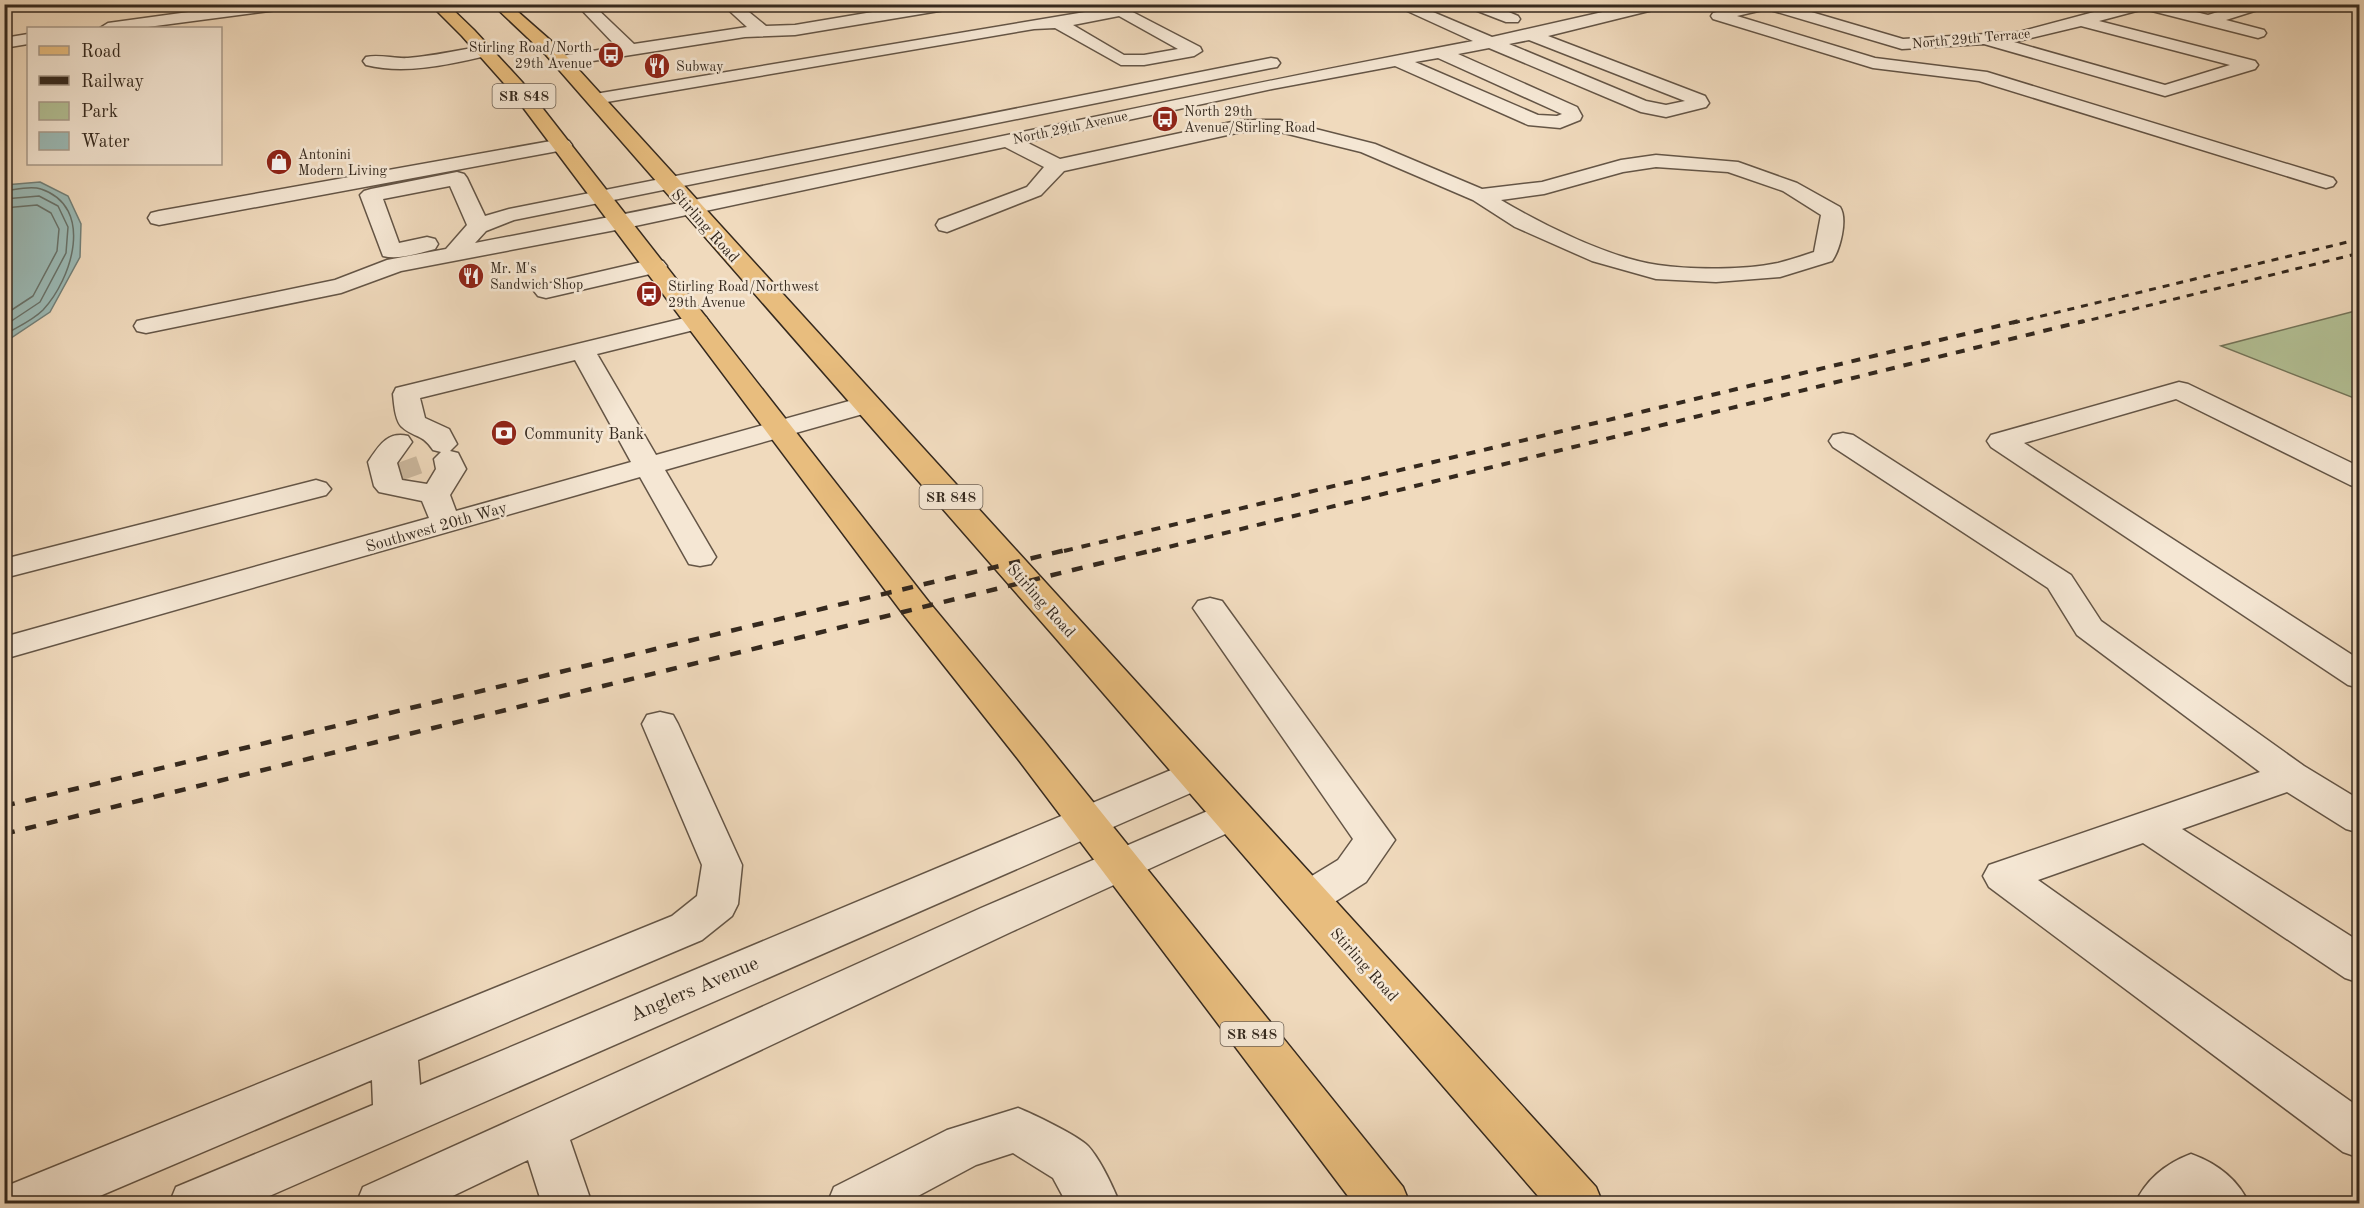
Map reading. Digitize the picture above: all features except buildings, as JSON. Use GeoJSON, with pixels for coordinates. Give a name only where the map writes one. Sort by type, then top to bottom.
{"type":"FeatureCollection","features":[{"type":"Feature","properties":{"kind":"main road","name":"SR 848"},"geometry":{"type":"LineString","coordinates":[[437,4],[516,86],[916,608],[1385,1203]]}},
{"type":"Feature","properties":{"kind":"main road","name":"Stirling Road"},"geometry":{"type":"LineString","coordinates":[[499,4],[561,61],[1578,1203]]}},
{"type":"Feature","properties":{"kind":"street"},"geometry":{"type":"LineString","coordinates":[[115,27],[285,4]]}},
{"type":"Feature","properties":{"kind":"street"},"geometry":{"type":"LineString","coordinates":[[583,4],[630,50]]}},
{"type":"Feature","properties":{"kind":"street"},"geometry":{"type":"LineString","coordinates":[[729,4],[763,32]]}},
{"type":"Feature","properties":{"kind":"street"},"geometry":{"type":"LineString","coordinates":[[871,4],[888,15]]}},
{"type":"Feature","properties":{"kind":"street"},"geometry":{"type":"LineString","coordinates":[[561,61],[745,32],[795,30],[951,4]]}},
{"type":"Feature","properties":{"kind":"street"},"geometry":{"type":"LineString","coordinates":[[1399,4],[1641,106],[1666,111],[1700,103],[1699,100],[1531,35],[1511,20],[1479,5]]}},
{"type":"Feature","properties":{"kind":"street","name":"North 29th Avenue"},"geometry":{"type":"LineString","coordinates":[[146,326],[341,286],[395,266],[454,253],[621,222],[1272,84],[1531,35],[1660,4]]}},
{"type":"Feature","properties":{"kind":"street"},"geometry":{"type":"LineString","coordinates":[[2144,4],[2258,33]]}},
{"type":"Feature","properties":{"kind":"street","name":"North 29th Terrace"},"geometry":{"type":"LineString","coordinates":[[1902,44],[2019,37],[2144,4]]}},
{"type":"Feature","properties":{"kind":"street"},"geometry":{"type":"LineString","coordinates":[[2208,20],[2262,4]]}},
{"type":"Feature","properties":{"kind":"street"},"geometry":{"type":"LineString","coordinates":[[1925,70],[1902,44],[1768,5],[1719,16],[1873,63],[1925,70],[1981,76],[2326,182]]}},
{"type":"Feature","properties":{"kind":"street"},"geometry":{"type":"LineString","coordinates":[[595,99],[1121,11],[1194,51],[1144,60],[1121,60],[1058,23]]}},
{"type":"Feature","properties":{"kind":"street"},"geometry":{"type":"LineString","coordinates":[[1426,36],[1511,20]]}},
{"type":"Feature","properties":{"kind":"street"},"geometry":{"type":"LineString","coordinates":[[1985,39],[2165,91],[2249,65],[2082,21]]}},
{"type":"Feature","properties":{"kind":"street"},"geometry":{"type":"LineString","coordinates":[[2046,30],[2079,39]]}},
{"type":"Feature","properties":{"kind":"street"},"geometry":{"type":"LineString","coordinates":[[4,43],[27,39]]}},
{"type":"Feature","properties":{"kind":"street"},"geometry":{"type":"LineString","coordinates":[[372,62],[379,64],[408,63],[484,51]]}},
{"type":"Feature","properties":{"kind":"street"},"geometry":{"type":"LineString","coordinates":[[1398,61],[1522,117],[1549,123],[1570,119],[1573,116],[1570,111],[1440,52]]}},
{"type":"Feature","properties":{"kind":"street","name":"North 29th Avenue"},"geometry":{"type":"LineString","coordinates":[[474,231],[457,178],[371,195],[391,251],[474,231],[509,215],[1186,78],[1288,60]]}},
{"type":"Feature","properties":{"kind":"street"},"geometry":{"type":"LineString","coordinates":[[2179,67],[2212,76]]}},
{"type":"Feature","properties":{"kind":"street"},"geometry":{"type":"LineString","coordinates":[[947,225],[1034,191],[1057,166],[1241,126],[1280,126],[1368,148],[1480,196],[1523,222],[1600,256],[1656,272],[1716,275],[1780,270],[1824,256],[1833,212],[1790,187],[1731,166],[1656,161],[1622,166],[1544,188],[1480,196]]}},
{"type":"Feature","properties":{"kind":"street"},"geometry":{"type":"LineString","coordinates":[[1008,140],[1057,166]]}},
{"type":"Feature","properties":{"kind":"street"},"geometry":{"type":"LineString","coordinates":[[159,218],[562,145]]}},
{"type":"Feature","properties":{"kind":"street"},"geometry":{"type":"LineString","coordinates":[[454,253],[474,231]]}},
{"type":"Feature","properties":{"kind":"street"},"geometry":{"type":"LineString","coordinates":[[546,291],[655,266]]}},
{"type":"Feature","properties":{"kind":"street"},"geometry":{"type":"LineString","coordinates":[[425,464],[406,394],[698,322]]}},
{"type":"Feature","properties":{"kind":"street"},"geometry":{"type":"LineString","coordinates":[[582,350],[700,557]]}},
{"type":"Feature","properties":{"kind":"street"},"geometry":{"type":"LineString","coordinates":[[2360,479],[2179,390],[2001,441],[2360,677]]}},
{"type":"Feature","properties":{"kind":"street","name":"Southwest 20th Way"},"geometry":{"type":"LineString","coordinates":[[4,648],[425,464],[648,466],[867,404]]}},
{"type":"Feature","properties":{"kind":"street"},"geometry":{"type":"LineString","coordinates":[[1843,441],[2060,582],[2089,628],[2291,776],[2360,819]]}},
{"type":"Feature","properties":{"kind":"street"},"geometry":{"type":"LineString","coordinates":[[4,569],[316,489]]}},
{"type":"Feature","properties":{"kind":"street"},"geometry":{"type":"LineString","coordinates":[[1210,608],[1375,840],[1352,871],[1307,899]]}},
{"type":"Feature","properties":{"kind":"street"},"geometry":{"type":"LineString","coordinates":[[22,1203],[687,928],[717,904],[722,865],[660,724]]}},
{"type":"Feature","properties":{"kind":"street","name":"Anglers Avenue"},"geometry":{"type":"LineString","coordinates":[[194,1203],[1196,775]]}},
{"type":"Feature","properties":{"kind":"street"},"geometry":{"type":"LineString","coordinates":[[2291,776],[2003,876],[2360,1136]]}},
{"type":"Feature","properties":{"kind":"street"},"geometry":{"type":"LineString","coordinates":[[381,1203],[1231,815]]}},
{"type":"Feature","properties":{"kind":"street"},"geometry":{"type":"LineString","coordinates":[[2147,826],[2360,965]]}},
{"type":"Feature","properties":{"kind":"street"},"geometry":{"type":"LineString","coordinates":[[395,1049],[397,1115]]}},
{"type":"Feature","properties":{"kind":"street"},"geometry":{"type":"LineString","coordinates":[[542,1130],[567,1203]]}},
{"type":"Feature","properties":{"kind":"street"},"geometry":{"type":"LineString","coordinates":[[852,1203],[964,1146],[1018,1130],[1070,1162],[1095,1203]]}},
{"type":"Feature","properties":{"kind":"street"},"geometry":{"type":"LineString","coordinates":[[2160,1203],[2191,1177],[2224,1203]]}},
{"type":"Feature","properties":{"kind":"green space"},"geometry":{"type":"Polygon","coordinates":[[[2359,310],[2359,400],[2221,346],[2359,310]]]}},
{"type":"Feature","properties":{"kind":"water"},"geometry":{"type":"Polygon","coordinates":[[[40,182],[68,196],[81,224],[80,257],[50,312],[5,342],[5,185],[40,182]]]}},
{"type":"Feature","properties":{"kind":"tunnel"},"geometry":{"type":"LineString","coordinates":[[403,461],[409,478]]}},
{"type":"Feature","properties":{"kind":"railway"},"geometry":{"type":"LineString","coordinates":[[2013,323],[2360,239]]}},
{"type":"Feature","properties":{"kind":"railway"},"geometry":{"type":"LineString","coordinates":[[2078,323],[2360,253]]}},
{"type":"Feature","properties":{"kind":"railway"},"geometry":{"type":"LineString","coordinates":[[1064,551],[2019,321]]}},
{"type":"Feature","properties":{"kind":"railway"},"geometry":{"type":"LineString","coordinates":[[1152,551],[2084,321]]}},
{"type":"Feature","properties":{"kind":"railway"},"geometry":{"type":"LineString","coordinates":[[4,806],[1070,549]]}},
{"type":"Feature","properties":{"kind":"railway"},"geometry":{"type":"LineString","coordinates":[[4,834],[1158,549]]}},
{"type":"Feature","properties":{"kind":"place","name":"Stirling Road/North 29th Avenue"},"geometry":{"type":"Point","coordinates":[611,55]}},
{"type":"Feature","properties":{"kind":"place","name":"Subway"},"geometry":{"type":"Point","coordinates":[657,66]}},
{"type":"Feature","properties":{"kind":"place","name":"North 29th Avenue/Stirling Road"},"geometry":{"type":"Point","coordinates":[1165,119]}},
{"type":"Feature","properties":{"kind":"place","name":"Antonini Modern Living"},"geometry":{"type":"Point","coordinates":[279,162]}},
{"type":"Feature","properties":{"kind":"place","name":"Mr. M's Sandwich Shop"},"geometry":{"type":"Point","coordinates":[471,276]}},
{"type":"Feature","properties":{"kind":"place","name":"Stirling Road/Northwest 29th Avenue"},"geometry":{"type":"Point","coordinates":[649,294]}},
{"type":"Feature","properties":{"kind":"place","name":"Community Bank"},"geometry":{"type":"Point","coordinates":[504,433]}}]}
